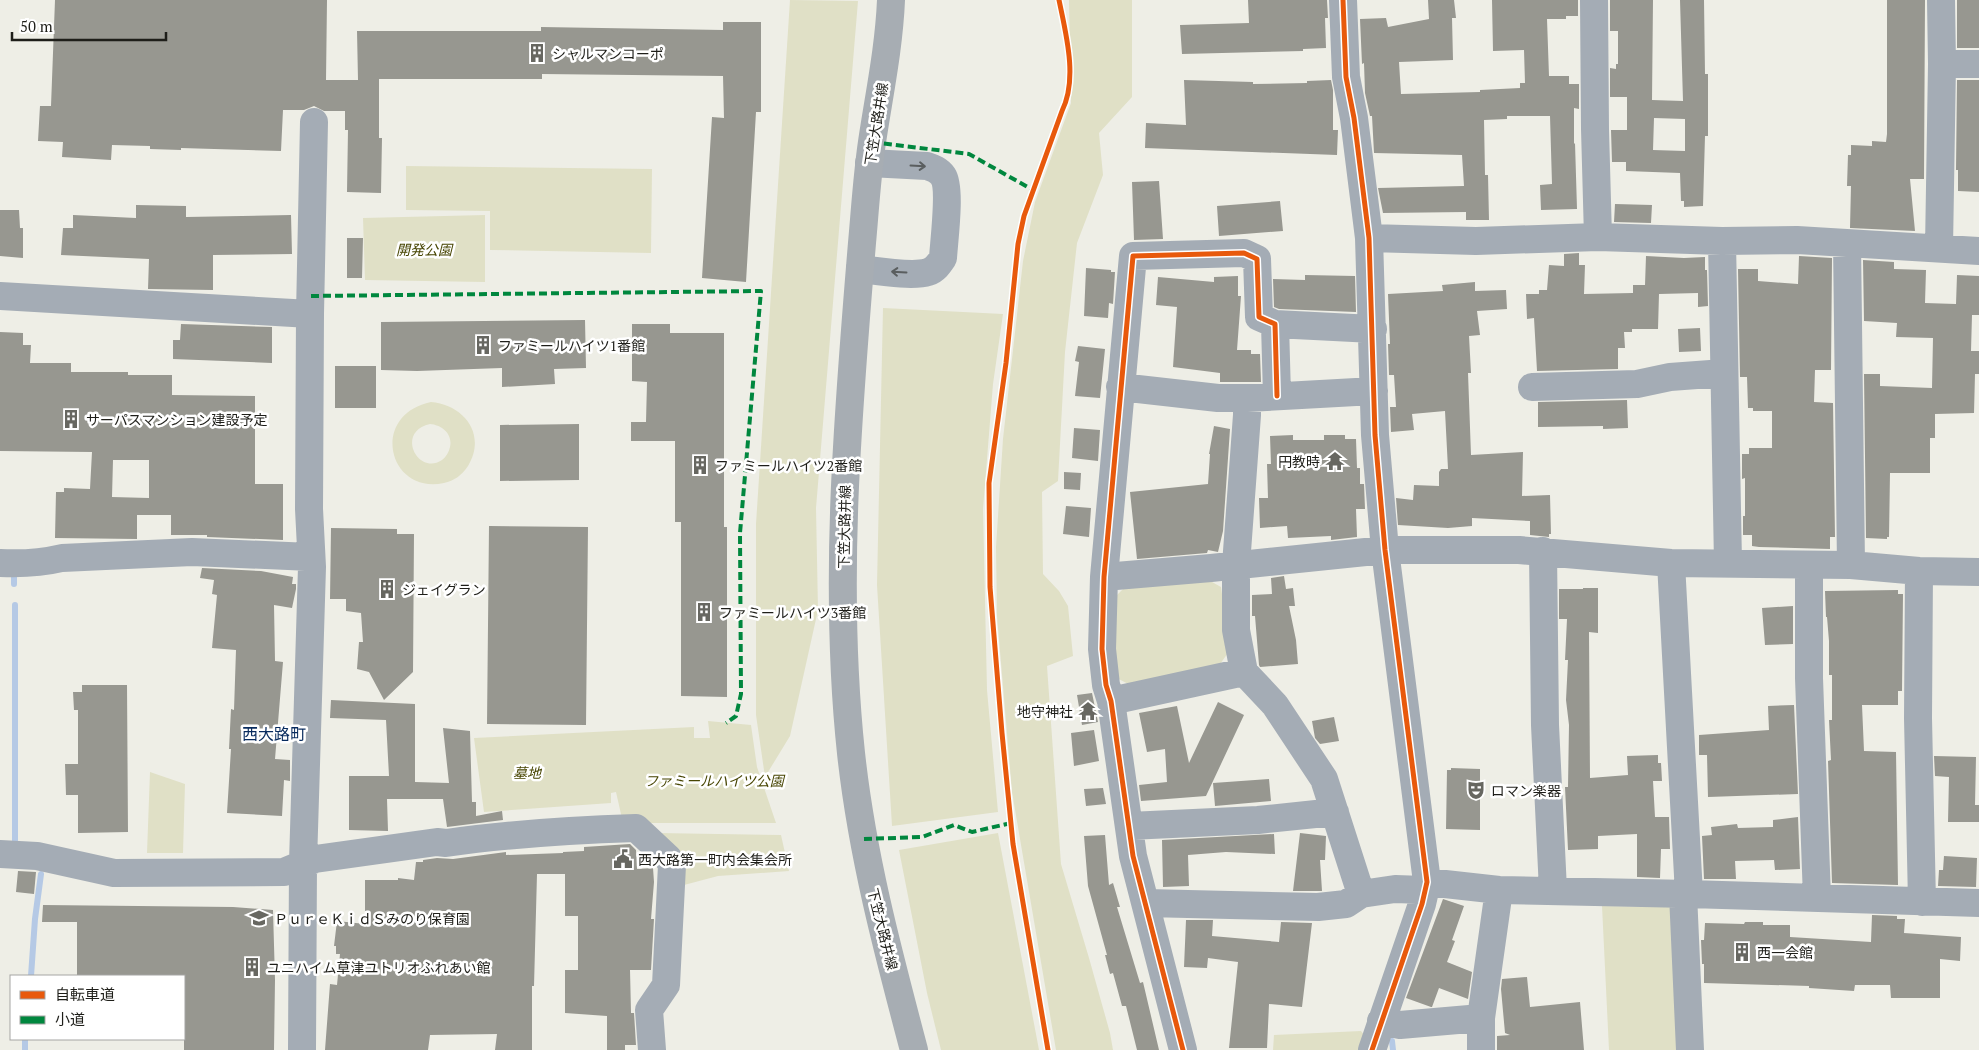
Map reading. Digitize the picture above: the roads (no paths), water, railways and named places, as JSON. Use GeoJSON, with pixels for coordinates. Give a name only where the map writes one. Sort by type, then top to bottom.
{"type":"FeatureCollection","features":[{"type":"Feature","properties":{"kind":"main road","name":"下笠大路井線"},"geometry":{"type":"LineString","coordinates":[[891,0],[884,70],[869,163],[860,269],[843,500],[842,606],[847,701],[860,819],[872,882],[914,1050]]}},
{"type":"Feature","properties":{"kind":"street"},"geometry":{"type":"LineString","coordinates":[[1343,0],[1346,77],[1354,118],[1369,238],[1375,435],[1385,550],[1426,886],[1422,904],[1372,1050]]}},
{"type":"Feature","properties":{"kind":"street"},"geometry":{"type":"LineString","coordinates":[[1594,0],[1598,237]]}},
{"type":"Feature","properties":{"kind":"street"},"geometry":{"type":"LineString","coordinates":[[1939,248],[1942,64],[1941,0]]}},
{"type":"Feature","properties":{"kind":"street"},"geometry":{"type":"LineString","coordinates":[[1942,64],[1979,64]]}},
{"type":"Feature","properties":{"kind":"street"},"geometry":{"type":"LineString","coordinates":[[302,1050],[303,863],[312,567],[309,510],[310,314],[314,122]]}},
{"type":"Feature","properties":{"kind":"street"},"geometry":{"type":"LineString","coordinates":[[860,269],[929,272],[936,268],[943,258],[947,188],[943,176],[935,168],[927,166],[869,163]]}},
{"type":"Feature","properties":{"kind":"street"},"geometry":{"type":"LineString","coordinates":[[1369,238],[1476,241],[1598,237],[1722,241],[1797,240],[1979,251]]}},
{"type":"Feature","properties":{"kind":"street"},"geometry":{"type":"LineString","coordinates":[[1722,241],[1728,563]]}},
{"type":"Feature","properties":{"kind":"street"},"geometry":{"type":"LineString","coordinates":[[1847,243],[1851,565]]}},
{"type":"Feature","properties":{"kind":"street"},"geometry":{"type":"LineString","coordinates":[[1183,1050],[1133,856],[1104,691],[1102,649],[1104,577],[1115,469],[1120,387],[1132,256],[1244,253],[1257,258],[1259,317],[1275,324],[1373,329]]}},
{"type":"Feature","properties":{"kind":"street"},"geometry":{"type":"LineString","coordinates":[[0,296],[310,314]]}},
{"type":"Feature","properties":{"kind":"street"},"geometry":{"type":"LineString","coordinates":[[1275,324],[1277,396]]}},
{"type":"Feature","properties":{"kind":"street"},"geometry":{"type":"LineString","coordinates":[[1532,387],[1637,384],[1670,377],[1724,373]]}},
{"type":"Feature","properties":{"kind":"street"},"geometry":{"type":"LineString","coordinates":[[1120,387],[1218,398],[1374,391]]}},
{"type":"Feature","properties":{"kind":"street"},"geometry":{"type":"LineString","coordinates":[[1247,398],[1236,565],[1236,630],[1244,672],[1274,705],[1324,779],[1360,894]]}},
{"type":"Feature","properties":{"kind":"street"},"geometry":{"type":"LineString","coordinates":[[1104,577],[1385,550],[1543,551],[1672,563],[1851,565],[1919,571],[1979,572]]}},
{"type":"Feature","properties":{"kind":"street"},"geometry":{"type":"LineString","coordinates":[[1543,551],[1545,725],[1553,890]]}},
{"type":"Feature","properties":{"kind":"street"},"geometry":{"type":"LineString","coordinates":[[0,563],[22,564],[62,558],[192,552],[311,557]]}},
{"type":"Feature","properties":{"kind":"street"},"geometry":{"type":"LineString","coordinates":[[1672,563],[1686,894],[1690,1050]]}},
{"type":"Feature","properties":{"kind":"street"},"geometry":{"type":"LineString","coordinates":[[1809,566],[1810,678],[1817,898]]}},
{"type":"Feature","properties":{"kind":"street"},"geometry":{"type":"LineString","coordinates":[[1919,571],[1918,718],[1922,902]]}},
{"type":"Feature","properties":{"kind":"street"},"geometry":{"type":"LineString","coordinates":[[1104,691],[1244,672]]}},
{"type":"Feature","properties":{"kind":"street"},"geometry":{"type":"LineString","coordinates":[[1129,826],[1258,820],[1334,812]]}},
{"type":"Feature","properties":{"kind":"street"},"geometry":{"type":"LineString","coordinates":[[0,854],[38,856],[114,873],[284,872],[315,859],[506,835],[636,828],[668,858],[672,865],[666,984],[649,1010],[652,1050]]}},
{"type":"Feature","properties":{"kind":"street"},"geometry":{"type":"LineString","coordinates":[[1146,904],[1318,907],[1346,904],[1360,894],[1426,886],[1499,890],[1979,903]]}},
{"type":"Feature","properties":{"kind":"street"},"geometry":{"type":"LineString","coordinates":[[1481,1050],[1481,1018],[1499,890]]}},
{"type":"Feature","properties":{"kind":"street"},"geometry":{"type":"LineString","coordinates":[[1381,1021],[1400,1025],[1481,1018]]}},
{"type":"Feature","properties":{"kind":"waterway"},"geometry":{"type":"LineString","coordinates":[[14,577],[14,584]]}},
{"type":"Feature","properties":{"kind":"waterway"},"geometry":{"type":"LineString","coordinates":[[15,605],[15,844]]}},
{"type":"Feature","properties":{"kind":"waterway"},"geometry":{"type":"LineString","coordinates":[[31,975],[35,919],[41,874]]}},
{"type":"Feature","properties":{"kind":"waterway"},"geometry":{"type":"LineString","coordinates":[[25,1040],[25,1050]]}},
{"type":"Feature","properties":{"kind":"waterway"},"geometry":{"type":"LineString","coordinates":[[1392,1041],[1393,1050]]}},
{"type":"Feature","properties":{"kind":"place","name":"シャルマンコーポ"},"geometry":{"type":"Point","coordinates":[537,53]}},
{"type":"Feature","properties":{"kind":"place","name":"ファミールハイツ1番館"},"geometry":{"type":"Point","coordinates":[483,345]}},
{"type":"Feature","properties":{"kind":"place","name":"サーパスマンション建設予定"},"geometry":{"type":"Point","coordinates":[71,419]}},
{"type":"Feature","properties":{"kind":"place","name":"円教時"},"geometry":{"type":"Point","coordinates":[1335,461]}},
{"type":"Feature","properties":{"kind":"place","name":"ファミールハイツ2番館"},"geometry":{"type":"Point","coordinates":[700,465]}},
{"type":"Feature","properties":{"kind":"place","name":"ジェイグラン"},"geometry":{"type":"Point","coordinates":[387,589]}},
{"type":"Feature","properties":{"kind":"place","name":"ファミールハイツ3番館"},"geometry":{"type":"Point","coordinates":[704,612]}},
{"type":"Feature","properties":{"kind":"place","name":"地守神社"},"geometry":{"type":"Point","coordinates":[1088,711]}},
{"type":"Feature","properties":{"kind":"place","name":"ロマン楽器"},"geometry":{"type":"Point","coordinates":[1476,790]}},
{"type":"Feature","properties":{"kind":"place","name":"西大路第一町内会集会所"},"geometry":{"type":"Point","coordinates":[623,859]}},
{"type":"Feature","properties":{"kind":"place","name":"ＰｕｒｅＫｉｄＳみのり保育園"},"geometry":{"type":"Point","coordinates":[259,918]}},
{"type":"Feature","properties":{"kind":"place","name":"西一会館"},"geometry":{"type":"Point","coordinates":[1742,952]}},
{"type":"Feature","properties":{"kind":"place","name":"ユニハイム草津ユトリオふれあい館"},"geometry":{"type":"Point","coordinates":[252,967]}},
{"type":"Feature","properties":{"kind":"district","name":"西大路町"},"geometry":{"type":"Point","coordinates":[274,734]}},
{"type":"Feature","properties":{"kind":"park label","name":"開発公園"},"geometry":{"type":"Point","coordinates":[424,249]}},
{"type":"Feature","properties":{"kind":"park label","name":"墓地"},"geometry":{"type":"Point","coordinates":[527,772]}},
{"type":"Feature","properties":{"kind":"park label","name":"ファミールハイツ公園"},"geometry":{"type":"Point","coordinates":[714,780]}}]}
